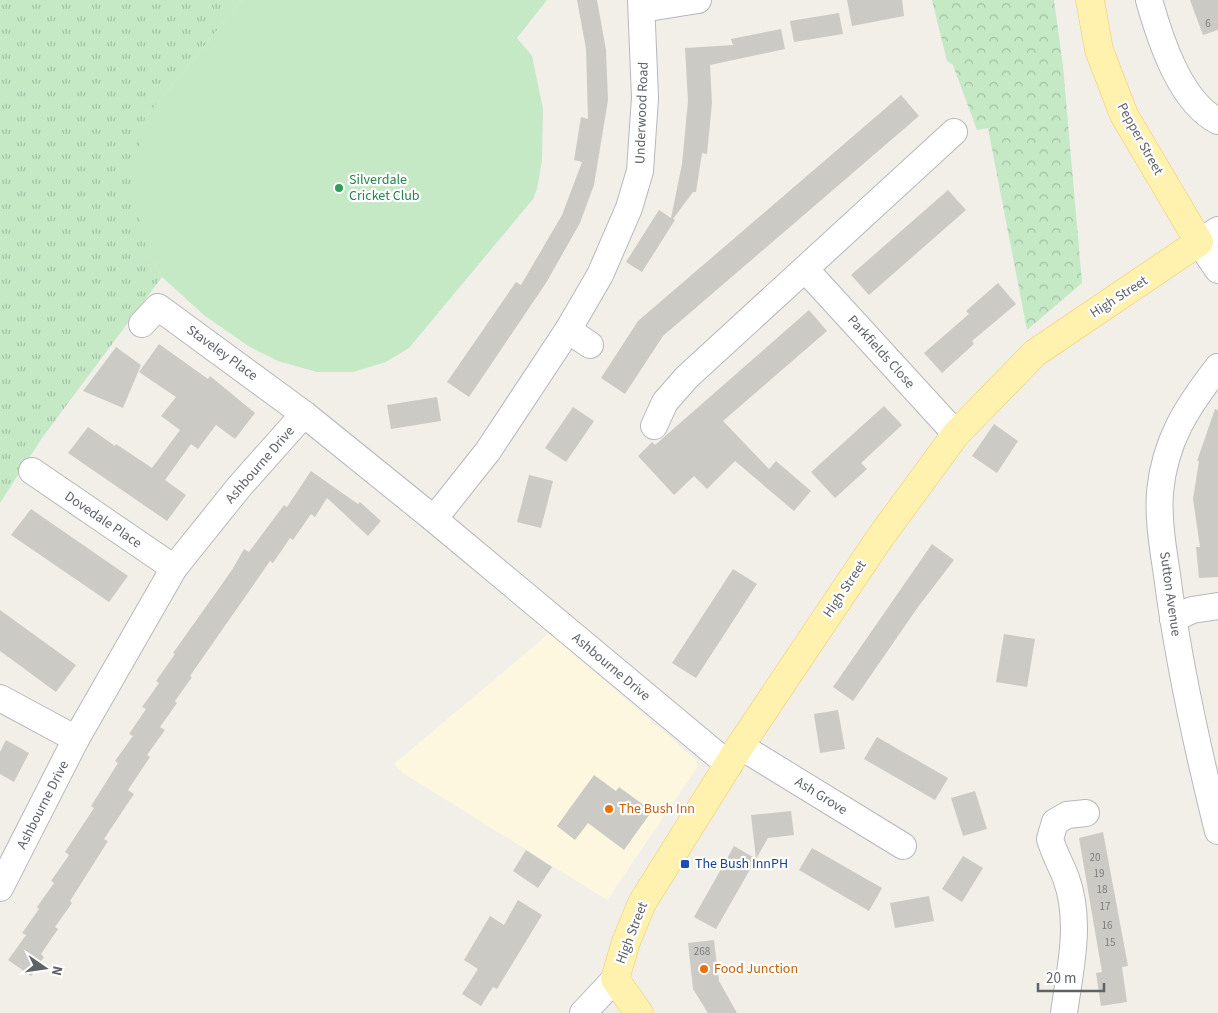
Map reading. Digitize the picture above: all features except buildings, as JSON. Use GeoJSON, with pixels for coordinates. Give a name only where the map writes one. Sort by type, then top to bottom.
{"type":"FeatureCollection","features":[{"type":"Feature","properties":{"kind":"main road","name":"Pepper Street"},"geometry":{"type":"LineString","coordinates":[[1090,0],[1099,50],[1124,115],[1208,236]]}},
{"type":"Feature","properties":{"kind":"main road","name":"High Street"},"geometry":{"type":"LineString","coordinates":[[615,979],[626,942],[642,904],[734,755],[879,540],[956,434],[1035,353],[1208,236]]}},
{"type":"Feature","properties":{"kind":"main road"},"geometry":{"type":"LineString","coordinates":[[615,979],[639,1013]]}},
{"type":"Feature","properties":{"kind":"street"},"geometry":{"type":"LineString","coordinates":[[642,4],[698,0]]}},
{"type":"Feature","properties":{"kind":"street"},"geometry":{"type":"LineString","coordinates":[[1149,0],[1160,36],[1191,99],[1209,117],[1218,122]]}},
{"type":"Feature","properties":{"kind":"street","name":"Underwood Road"},"geometry":{"type":"LineString","coordinates":[[434,519],[488,451],[568,330],[600,275],[629,208],[640,171],[645,98],[642,4]]}},
{"type":"Feature","properties":{"kind":"street"},"geometry":{"type":"LineString","coordinates":[[654,426],[665,402],[687,377],[806,270],[954,132]]}},
{"type":"Feature","properties":{"kind":"street"},"geometry":{"type":"LineString","coordinates":[[1208,236],[1218,270]]}},
{"type":"Feature","properties":{"kind":"street","name":"Parkfields Close"},"geometry":{"type":"LineString","coordinates":[[806,270],[956,434]]}},
{"type":"Feature","properties":{"kind":"street","name":"Staveley Place"},"geometry":{"type":"LineString","coordinates":[[142,324],[158,306],[304,414]]}},
{"type":"Feature","properties":{"kind":"street"},"geometry":{"type":"LineString","coordinates":[[568,330],[590,345]]}},
{"type":"Feature","properties":{"kind":"street","name":"Sutton Avenue"},"geometry":{"type":"LineString","coordinates":[[1218,367],[1193,399],[1176,429],[1166,460],[1160,492],[1160,520],[1172,620],[1218,832]]}},
{"type":"Feature","properties":{"kind":"street","name":"Ashbourne Drive"},"geometry":{"type":"LineString","coordinates":[[0,888],[76,739],[174,568],[239,487],[304,414],[734,755]]}},
{"type":"Feature","properties":{"kind":"street","name":"Dovedale Place"},"geometry":{"type":"LineString","coordinates":[[32,471],[174,568]]}},
{"type":"Feature","properties":{"kind":"street"},"geometry":{"type":"LineString","coordinates":[[1172,620],[1192,610],[1218,606]]}},
{"type":"Feature","properties":{"kind":"street"},"geometry":{"type":"LineString","coordinates":[[0,698],[76,739]]}},
{"type":"Feature","properties":{"kind":"street","name":"Ash Grove"},"geometry":{"type":"LineString","coordinates":[[734,755],[903,846]]}},
{"type":"Feature","properties":{"kind":"street"},"geometry":{"type":"LineString","coordinates":[[1064,1013],[1073,955],[1073,916],[1066,879],[1050,839],[1055,822],[1067,815],[1086,813]]}},
{"type":"Feature","properties":{"kind":"street","name":"High Street"},"geometry":{"type":"LineString","coordinates":[[583,1013],[615,979]]}},
{"type":"Feature","properties":{"kind":"shaded area"},"geometry":{"type":"Polygon","coordinates":[[[548,632],[696,760],[697,768],[607,900],[403,773],[394,764],[545,637],[548,632]]]}},
{"type":"Feature","properties":{"kind":"green space"},"geometry":{"type":"Polygon","coordinates":[[[0,0],[242,0],[145,118],[143,227],[148,253],[162,277],[42,438],[0,503],[0,0]]]}},
{"type":"Feature","properties":{"kind":"green space","name":"Silverdale Cricket Club"},"geometry":{"type":"Polygon","coordinates":[[[242,0],[547,0],[517,38],[532,56],[543,109],[542,160],[537,189],[533,199],[409,348],[386,362],[353,372],[317,372],[278,361],[250,347],[205,316],[162,277],[148,253],[135,200],[137,154],[145,118],[242,0]]]}},
{"type":"Feature","properties":{"kind":"green space"},"geometry":{"type":"Polygon","coordinates":[[[932,0],[1054,0],[1063,66],[1082,283],[1027,330],[988,128],[977,130],[953,65],[947,61],[932,0]]]}},
{"type":"Feature","properties":{"kind":"place","name":"Silverdale Cricket Club"},"geometry":{"type":"Point","coordinates":[339,188]}},
{"type":"Feature","properties":{"kind":"place","name":"The Bush Inn"},"geometry":{"type":"Point","coordinates":[609,809]}},
{"type":"Feature","properties":{"kind":"place","name":"The Bush InnPH"},"geometry":{"type":"Point","coordinates":[685,864]}},
{"type":"Feature","properties":{"kind":"place","name":"Food Junction"},"geometry":{"type":"Point","coordinates":[704,969]}}]}
